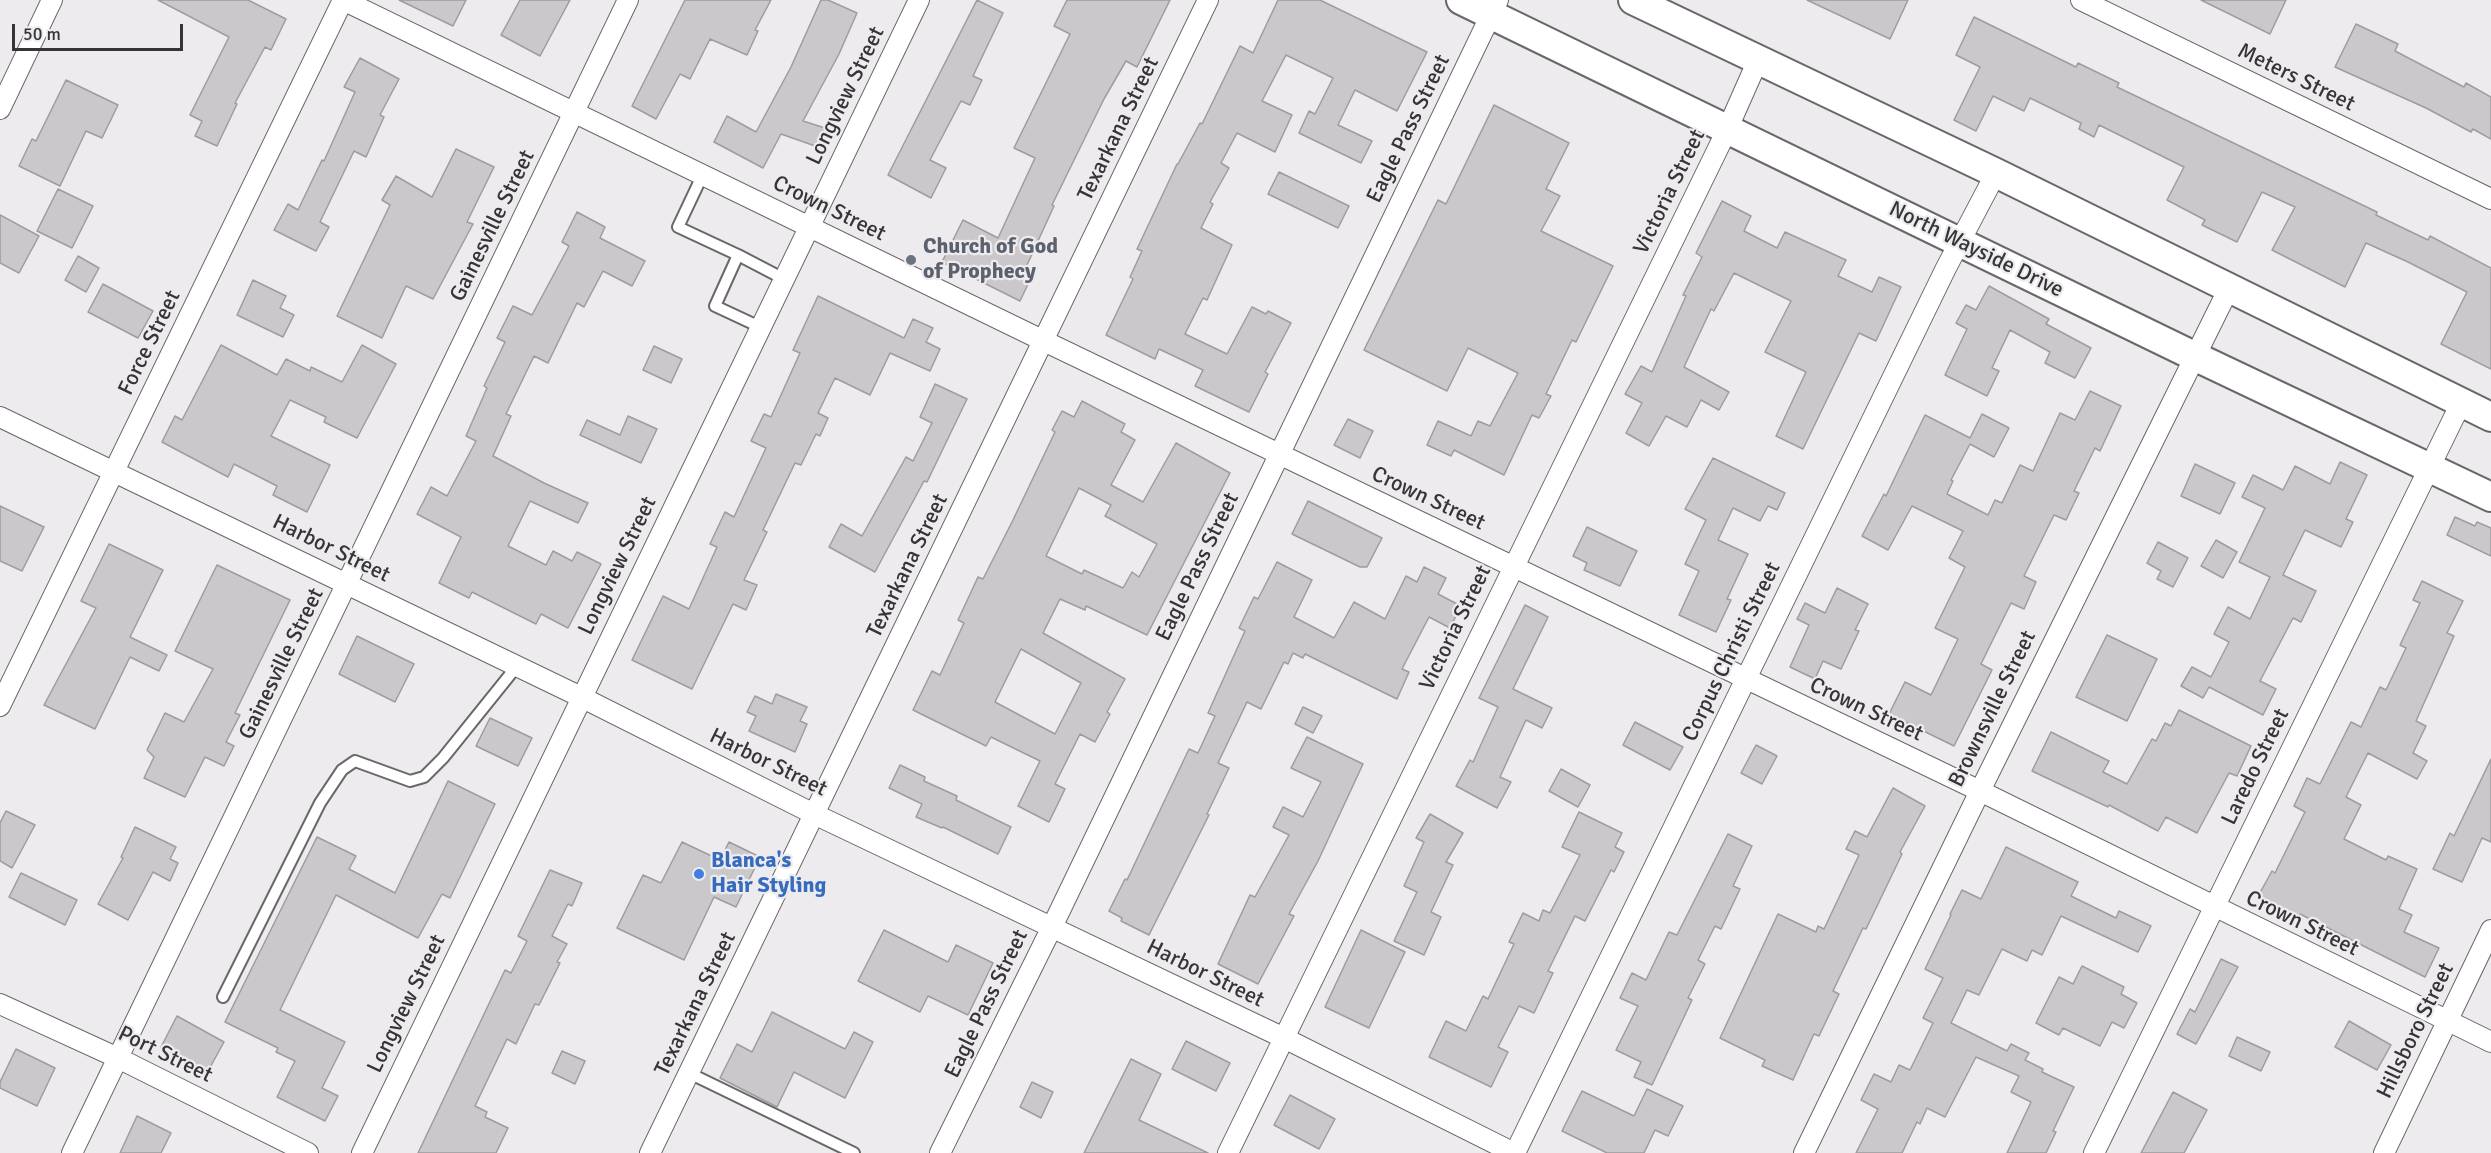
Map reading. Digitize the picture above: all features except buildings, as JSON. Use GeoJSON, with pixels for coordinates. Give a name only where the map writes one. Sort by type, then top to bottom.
{"type":"FeatureCollection","features":[{"type":"Feature","properties":{"kind":"main road","name":"North Wayside Drive"},"geometry":{"type":"LineString","coordinates":[[1461,0],[1494,7],[1727,130],[2491,497]]}},
{"type":"Feature","properties":{"kind":"main road"},"geometry":{"type":"LineString","coordinates":[[1633,0],[1996,173],[2491,417]]}},
{"type":"Feature","properties":{"kind":"street"},"geometry":{"type":"LineString","coordinates":[[0,109],[52,0]]}},
{"type":"Feature","properties":{"kind":"street","name":"Crown Street"},"geometry":{"type":"LineString","coordinates":[[343,0],[1044,341],[1980,791],[2491,1042]]}},
{"type":"Feature","properties":{"kind":"street","name":"Force Street"},"geometry":{"type":"LineString","coordinates":[[0,706],[343,0]]}},
{"type":"Feature","properties":{"kind":"street","name":"Gainesville Street"},"geometry":{"type":"LineString","coordinates":[[72,1153],[628,0]]}},
{"type":"Feature","properties":{"kind":"street","name":"Longview Street"},"geometry":{"type":"LineString","coordinates":[[362,1153],[919,0]]}},
{"type":"Feature","properties":{"kind":"street","name":"Texarkana Street"},"geometry":{"type":"LineString","coordinates":[[650,1153],[1208,0]]}},
{"type":"Feature","properties":{"kind":"street","name":"Meters Street"},"geometry":{"type":"LineString","coordinates":[[2080,0],[2491,199]]}},
{"type":"Feature","properties":{"kind":"street","name":"Eagle Pass Street"},"geometry":{"type":"LineString","coordinates":[[940,1153],[1052,927],[1494,7]]}},
{"type":"Feature","properties":{"kind":"street","name":"Victoria Street"},"geometry":{"type":"LineString","coordinates":[[1228,1153],[1727,130],[1758,60]]}},
{"type":"Feature","properties":{"kind":"street","name":"Corpus Christi Street"},"geometry":{"type":"LineString","coordinates":[[1515,1153],[1959,242],[1996,173]]}},
{"type":"Feature","properties":{"kind":"street","name":"Brownsville Street"},"geometry":{"type":"LineString","coordinates":[[1804,1153],[2229,288]]}},
{"type":"Feature","properties":{"kind":"street","name":"Laredo Street"},"geometry":{"type":"LineString","coordinates":[[2094,1153],[2461,403]]}},
{"type":"Feature","properties":{"kind":"street","name":"Harbor Street"},"geometry":{"type":"LineString","coordinates":[[0,417],[581,697],[814,814],[1284,1038],[1515,1153]]}},
{"type":"Feature","properties":{"kind":"street","name":"Hillsboro Street"},"geometry":{"type":"LineString","coordinates":[[2384,1153],[2491,930]]}},
{"type":"Feature","properties":{"kind":"street","name":"Port Street"},"geometry":{"type":"LineString","coordinates":[[0,1004],[118,1058],[308,1153]]}},
{"type":"Feature","properties":{"kind":"lane"},"geometry":{"type":"LineString","coordinates":[[703,174],[678,227],[784,279]]}},
{"type":"Feature","properties":{"kind":"lane"},"geometry":{"type":"LineString","coordinates":[[738,255],[715,306],[760,327]]}},
{"type":"Feature","properties":{"kind":"lane"},"geometry":{"type":"LineString","coordinates":[[223,996],[320,803],[342,770],[355,761],[410,781],[424,777],[443,758],[517,666]]}},
{"type":"Feature","properties":{"kind":"lane"},"geometry":{"type":"LineString","coordinates":[[689,1073],[854,1153]]}},
{"type":"Feature","properties":{"kind":"place","name":"Church of God of Prophecy"},"geometry":{"type":"Point","coordinates":[911,260]}},
{"type":"Feature","properties":{"kind":"place","name":"Blanca's Hair Styling"},"geometry":{"type":"Point","coordinates":[699,874]}}]}
